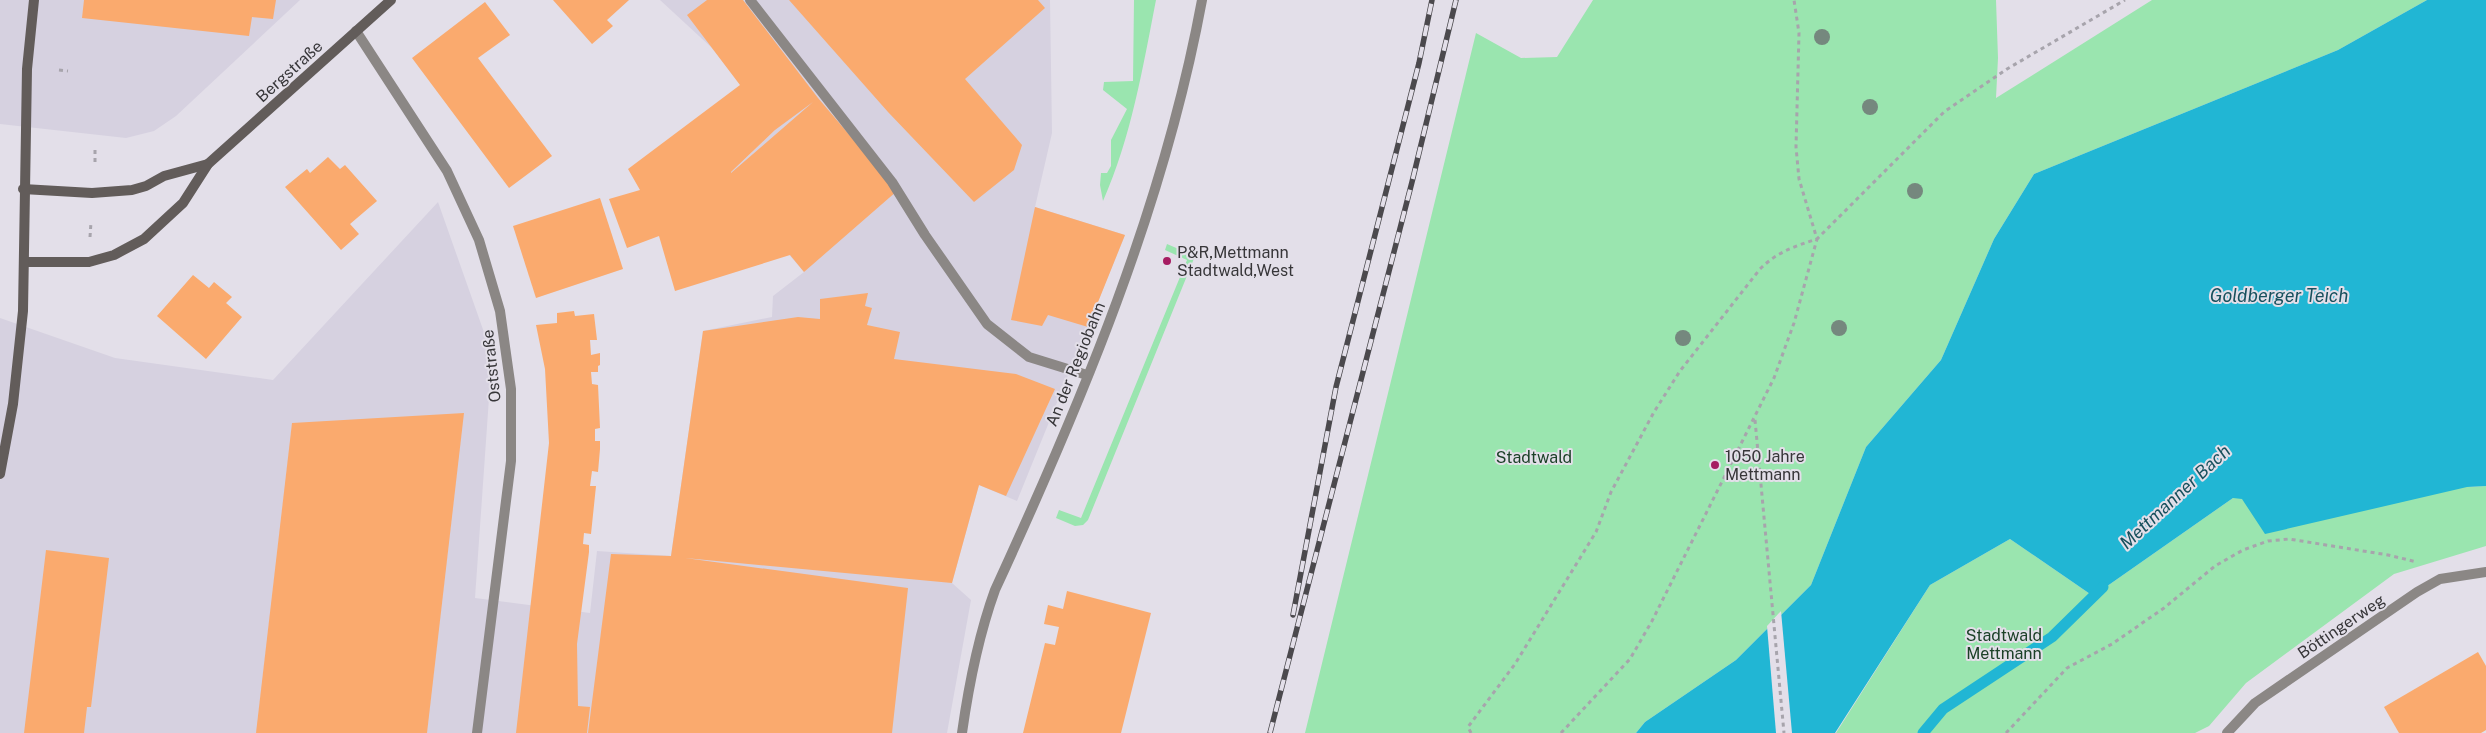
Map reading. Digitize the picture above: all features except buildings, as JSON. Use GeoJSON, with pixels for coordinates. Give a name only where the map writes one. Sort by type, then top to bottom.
{"type":"FeatureCollection","features":[{"type":"Feature","properties":{"kind":"street"},"geometry":{"type":"LineString","coordinates":[[0,474],[13,404],[23,311],[27,68],[34,0]]}},
{"type":"Feature","properties":{"kind":"street","name":"Bergstraße"},"geometry":{"type":"LineString","coordinates":[[24,262],[89,262],[114,255],[144,238],[165,222],[184,203],[208,164],[391,0]]}},
{"type":"Feature","properties":{"kind":"street"},"geometry":{"type":"LineString","coordinates":[[750,0],[892,182],[925,235],[988,324],[1029,358],[1087,375]]}},
{"type":"Feature","properties":{"kind":"street","name":"An der Regiobahn"},"geometry":{"type":"LineString","coordinates":[[962,733],[973,663],[995,590],[1117,302],[1160,174],[1186,75],[1202,0]]}},
{"type":"Feature","properties":{"kind":"street","name":"Oststraße"},"geometry":{"type":"LineString","coordinates":[[356,31],[447,171],[479,240],[500,311],[511,389],[511,461],[477,733]]}},
{"type":"Feature","properties":{"kind":"street","name":"Bergstraße"},"geometry":{"type":"LineString","coordinates":[[24,189],[92,193],[132,190],[146,186],[164,176],[208,164]]}},
{"type":"Feature","properties":{"kind":"street","name":"Böttingerweg"},"geometry":{"type":"LineString","coordinates":[[2227,732],[2255,703],[2417,592],[2440,579],[2486,572]]}},
{"type":"Feature","properties":{"kind":"path"},"geometry":{"type":"LineString","coordinates":[[1561,733],[1630,659],[1652,621],[1755,419],[1774,378],[1794,323],[1817,239],[1799,179],[1796,147],[1799,33],[1794,0]]}},
{"type":"Feature","properties":{"kind":"path"},"geometry":{"type":"LineString","coordinates":[[1472,733],[1468,727],[1515,664],[1596,532],[1611,492],[1644,428],[1680,371],[1766,264],[1791,247],[1817,239],[1944,112],[2007,69],[2125,0]]}},
{"type":"Feature","properties":{"kind":"path"},"geometry":{"type":"LineString","coordinates":[[60,70],[68,71]]}},
{"type":"Feature","properties":{"kind":"path"},"geometry":{"type":"LineString","coordinates":[[95,150],[95,162]]}},
{"type":"Feature","properties":{"kind":"path"},"geometry":{"type":"LineString","coordinates":[[90,243],[91,222]]}},
{"type":"Feature","properties":{"kind":"path"},"geometry":{"type":"LineString","coordinates":[[1755,419],[1784,733]]}},
{"type":"Feature","properties":{"kind":"path"},"geometry":{"type":"LineString","coordinates":[[2006,733],[2067,668],[2112,644],[2164,608],[2215,566],[2243,550],[2268,541],[2289,539],[2359,550],[2465,574]]}},
{"type":"Feature","properties":{"kind":"shaded area"},"geometry":{"type":"Polygon","coordinates":[[[0,0],[300,0],[176,116],[154,131],[126,138],[0,124],[0,0]]]}},
{"type":"Feature","properties":{"kind":"shaded area"},"geometry":{"type":"Polygon","coordinates":[[[660,0],[1050,0],[1052,133],[1035,207],[1125,235],[1017,501],[979,485],[952,583],[971,600],[947,733],[0,733],[0,318],[115,358],[273,380],[438,202],[492,355],[475,598],[590,613],[597,551],[671,556],[703,331],[772,317],[773,296],[804,272],[724,179],[775,130],[712,48],[660,0]]]}},
{"type":"Feature","properties":{"kind":"green space"},"geometry":{"type":"Polygon","coordinates":[[[1134,0],[1156,0],[1129,127],[1103,201],[1100,185],[1101,173],[1107,173],[1111,166],[1111,140],[1127,109],[1103,90],[1104,82],[1133,81],[1134,0]]]}},
{"type":"Feature","properties":{"kind":"green space","name":"Stadtwald"},"geometry":{"type":"Polygon","coordinates":[[[1593,0],[1996,0],[1998,58],[1996,98],[2152,0],[2427,0],[2338,50],[2034,174],[1994,239],[1941,360],[1866,447],[1811,585],[1736,660],[1645,722],[1636,733],[1305,733],[1476,33],[1521,58],[1557,57],[1593,0]]]}},
{"type":"Feature","properties":{"kind":"green space"},"geometry":{"type":"Polygon","coordinates":[[[1167,244],[1195,256],[1088,520],[1083,525],[1075,526],[1056,518],[1059,510],[1081,518],[1187,260],[1165,250],[1167,244]]]}},
{"type":"Feature","properties":{"kind":"green space","name":"Stadtwald Mettmann"},"geometry":{"type":"Polygon","coordinates":[[[2486,486],[2486,546],[2394,574],[2246,683],[2209,726],[2195,733],[1836,733],[1930,585],[2010,539],[2093,596],[2233,498],[2486,486]]]}},
{"type":"Feature","properties":{"kind":"water","name":"Goldberger Teich"},"geometry":{"type":"Polygon","coordinates":[[[2427,0],[2486,0],[2486,486],[2467,487],[2265,534],[2242,499],[2233,498],[2093,596],[2010,539],[1930,585],[1835,733],[1636,733],[1645,722],[1736,660],[1811,585],[1866,447],[1941,360],[1994,239],[2034,174],[2338,50],[2427,0]]]}},
{"type":"Feature","properties":{"kind":"pier"},"geometry":{"type":"Polygon","coordinates":[[[1781,611],[1792,733],[1776,733],[1767,626],[1781,611]]]}},
{"type":"Feature","properties":{"kind":"waterway","name":"Mettmanner Bach"},"geometry":{"type":"LineString","coordinates":[[1923,733],[1943,709],[2052,637],[2103,587]]}},
{"type":"Feature","properties":{"kind":"railway"},"geometry":{"type":"LineString","coordinates":[[1293,615],[1336,387],[1419,63],[1432,0]]}},
{"type":"Feature","properties":{"kind":"railway"},"geometry":{"type":"LineString","coordinates":[[1270,733],[1412,182],[1456,0]]}},
{"type":"Feature","properties":{"kind":"place","name":"P&R,Mettmann Stadtwald,West"},"geometry":{"type":"Point","coordinates":[1167,261]}},
{"type":"Feature","properties":{"kind":"place","name":"1050 Jahre Mettmann"},"geometry":{"type":"Point","coordinates":[1715,465]}}]}
